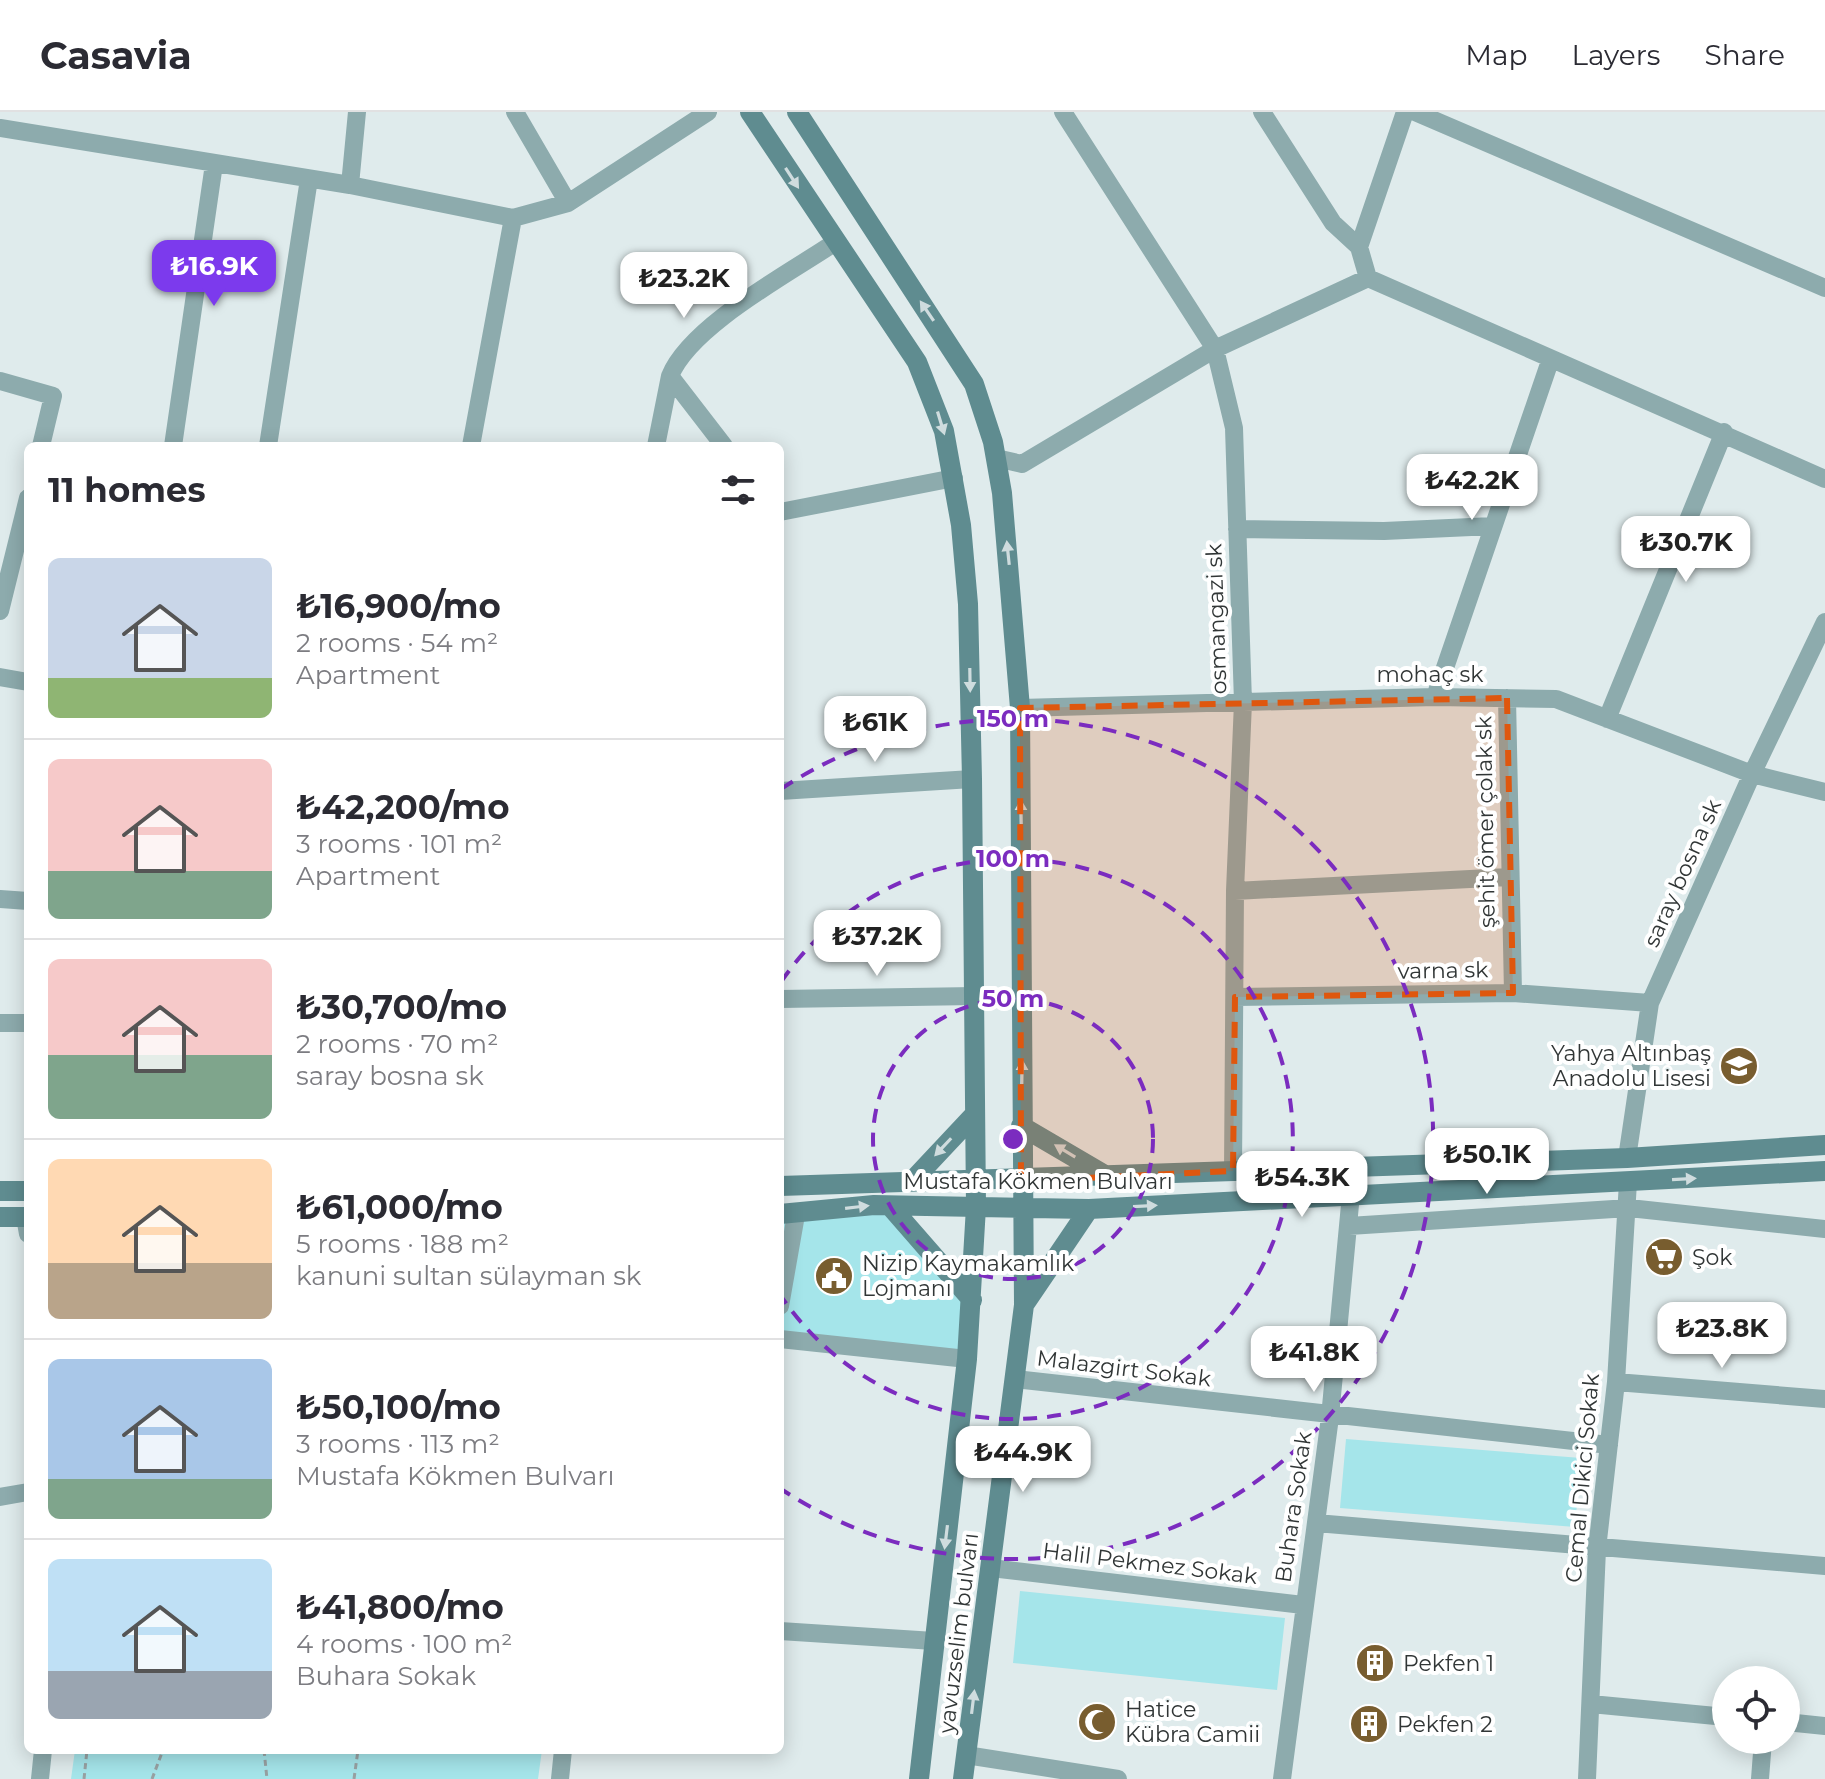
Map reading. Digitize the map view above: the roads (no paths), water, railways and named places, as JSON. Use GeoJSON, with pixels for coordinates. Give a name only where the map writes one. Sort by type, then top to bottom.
{"type":"FeatureCollection","features":[{"type":"Feature","properties":{"kind":"main road"},"geometry":{"type":"LineString","coordinates":[[750,112],[834,243],[917,362],[944,431],[954,478],[968,604],[976,1207],[967,1359],[919,1779]]}},
{"type":"Feature","properties":{"kind":"main road","name":"yavuzselim bulvarı"},"geometry":{"type":"LineString","coordinates":[[797,112],[974,384],[986,413],[996,458],[1012,588],[1020,708],[1024,1305],[963,1779]]}},
{"type":"Feature","properties":{"kind":"main road"},"geometry":{"type":"LineString","coordinates":[[913,1180],[974,1115]]}},
{"type":"Feature","properties":{"kind":"main road"},"geometry":{"type":"LineString","coordinates":[[1021,1126],[1108,1177]]}},
{"type":"Feature","properties":{"kind":"main road","name":"Mustafa Kökmen Bulvarı"},"geometry":{"type":"LineString","coordinates":[[784,1186],[913,1180],[1021,1181],[1627,1158],[1825,1145]]}},
{"type":"Feature","properties":{"kind":"main road","name":"Mustafa Kökmen Bulvarı"},"geometry":{"type":"LineString","coordinates":[[788,1215],[890,1206],[1089,1209],[1825,1171]]}},
{"type":"Feature","properties":{"kind":"main road"},"geometry":{"type":"LineString","coordinates":[[0,1191],[24,1191]]}},
{"type":"Feature","properties":{"kind":"main road"},"geometry":{"type":"LineString","coordinates":[[890,1206],[972,1300]]}},
{"type":"Feature","properties":{"kind":"main road"},"geometry":{"type":"LineString","coordinates":[[1024,1305],[1089,1209]]}},
{"type":"Feature","properties":{"kind":"main road"},"geometry":{"type":"LineString","coordinates":[[0,1217],[24,1222]]}},
{"type":"Feature","properties":{"kind":"street"},"geometry":{"type":"LineString","coordinates":[[350,185],[357,112]]}},
{"type":"Feature","properties":{"kind":"street"},"geometry":{"type":"LineString","coordinates":[[515,112],[568,203]]}},
{"type":"Feature","properties":{"kind":"street"},"geometry":{"type":"LineString","coordinates":[[0,128],[350,185],[513,218],[568,203],[708,112]]}},
{"type":"Feature","properties":{"kind":"street","name":"osmangazi sk"},"geometry":{"type":"LineString","coordinates":[[1063,112],[1215,349],[1234,428],[1243,702],[1235,891],[1233,1171]]}},
{"type":"Feature","properties":{"kind":"street"},"geometry":{"type":"LineString","coordinates":[[1262,112],[1333,223],[1359,247],[1368,278],[1550,361],[1724,432],[1825,479]]}},
{"type":"Feature","properties":{"kind":"street"},"geometry":{"type":"LineString","coordinates":[[1359,247],[1405,112]]}},
{"type":"Feature","properties":{"kind":"street"},"geometry":{"type":"LineString","coordinates":[[1415,112],[1825,288]]}},
{"type":"Feature","properties":{"kind":"street"},"geometry":{"type":"LineString","coordinates":[[174,442],[214,164]]}},
{"type":"Feature","properties":{"kind":"street"},"geometry":{"type":"LineString","coordinates":[[269,442],[309,179]]}},
{"type":"Feature","properties":{"kind":"street"},"geometry":{"type":"LineString","coordinates":[[472,442],[513,218]]}},
{"type":"Feature","properties":{"kind":"street"},"geometry":{"type":"LineString","coordinates":[[657,442],[670,376],[683,350],[696,337],[834,243]]}},
{"type":"Feature","properties":{"kind":"street"},"geometry":{"type":"LineString","coordinates":[[996,458],[1022,464],[1215,349],[1368,278]]}},
{"type":"Feature","properties":{"kind":"street"},"geometry":{"type":"LineString","coordinates":[[1435,697],[1550,361]]}},
{"type":"Feature","properties":{"kind":"street"},"geometry":{"type":"LineString","coordinates":[[670,376],[721,442]]}},
{"type":"Feature","properties":{"kind":"street"},"geometry":{"type":"LineString","coordinates":[[0,381],[53,396],[42,442]]}},
{"type":"Feature","properties":{"kind":"street"},"geometry":{"type":"LineString","coordinates":[[1607,719],[1724,432]]}},
{"type":"Feature","properties":{"kind":"street"},"geometry":{"type":"LineString","coordinates":[[784,511],[954,478]]}},
{"type":"Feature","properties":{"kind":"street"},"geometry":{"type":"LineString","coordinates":[[0,611],[24,514]]}},
{"type":"Feature","properties":{"kind":"street"},"geometry":{"type":"LineString","coordinates":[[1237,529],[1384,531],[1493,526]]}},
{"type":"Feature","properties":{"kind":"street","name":"saray bosna sk"},"geometry":{"type":"LineString","coordinates":[[1627,1158],[1650,1003],[1752,774],[1825,622]]}},
{"type":"Feature","properties":{"kind":"street"},"geometry":{"type":"LineString","coordinates":[[0,677],[24,681]]}},
{"type":"Feature","properties":{"kind":"street","name":"mohaç sk"},"geometry":{"type":"LineString","coordinates":[[1020,708],[1435,697],[1556,699],[1752,774],[1825,792]]}},
{"type":"Feature","properties":{"kind":"street","name":"şehit ömer çolak sk"},"geometry":{"type":"LineString","coordinates":[[1507,698],[1513,993]]}},
{"type":"Feature","properties":{"kind":"street"},"geometry":{"type":"LineString","coordinates":[[784,791],[972,779]]}},
{"type":"Feature","properties":{"kind":"street"},"geometry":{"type":"LineString","coordinates":[[1235,891],[1509,877]]}},
{"type":"Feature","properties":{"kind":"street"},"geometry":{"type":"LineString","coordinates":[[0,899],[24,901]]}},
{"type":"Feature","properties":{"kind":"street","name":"varna sk"},"geometry":{"type":"LineString","coordinates":[[1235,997],[1513,993],[1650,1003]]}},
{"type":"Feature","properties":{"kind":"street"},"geometry":{"type":"LineString","coordinates":[[784,999],[975,996]]}},
{"type":"Feature","properties":{"kind":"street"},"geometry":{"type":"LineString","coordinates":[[0,1023],[24,1023]]}},
{"type":"Feature","properties":{"kind":"street","name":"Cemal Dikici Sokak"},"geometry":{"type":"LineString","coordinates":[[1587,1779],[1597,1549],[1616,1382],[1629,1208],[1628,1182]]}},
{"type":"Feature","properties":{"kind":"street","name":"Buhara Sokak"},"geometry":{"type":"LineString","coordinates":[[1282,1779],[1330,1417],[1351,1194]]}},
{"type":"Feature","properties":{"kind":"street"},"geometry":{"type":"LineString","coordinates":[[1349,1226],[1629,1208],[1825,1229]]}},
{"type":"Feature","properties":{"kind":"street"},"geometry":{"type":"LineString","coordinates":[[784,1261],[788,1215]]}},
{"type":"Feature","properties":{"kind":"street"},"geometry":{"type":"LineString","coordinates":[[784,1339],[967,1359]]}},
{"type":"Feature","properties":{"kind":"street","name":"Malazgirt Sokak"},"geometry":{"type":"LineString","coordinates":[[1015,1379],[1330,1417],[1609,1445]]}},
{"type":"Feature","properties":{"kind":"street"},"geometry":{"type":"LineString","coordinates":[[1616,1382],[1825,1399]]}},
{"type":"Feature","properties":{"kind":"street"},"geometry":{"type":"LineString","coordinates":[[0,1497],[24,1493]]}},
{"type":"Feature","properties":{"kind":"street"},"geometry":{"type":"LineString","coordinates":[[1316,1523],[1825,1566]]}},
{"type":"Feature","properties":{"kind":"street","name":"Halil Pekmez Sokak"},"geometry":{"type":"LineString","coordinates":[[991,1568],[1303,1605]]}},
{"type":"Feature","properties":{"kind":"street"},"geometry":{"type":"LineString","coordinates":[[784,1631],[934,1641]]}},
{"type":"Feature","properties":{"kind":"street"},"geometry":{"type":"LineString","coordinates":[[1591,1704],[1712,1716]]}},
{"type":"Feature","properties":{"kind":"street"},"geometry":{"type":"LineString","coordinates":[[1800,1723],[1825,1726]]}},
{"type":"Feature","properties":{"kind":"street"},"geometry":{"type":"LineString","coordinates":[[40,1779],[43,1754]]}},
{"type":"Feature","properties":{"kind":"street"},"geometry":{"type":"LineString","coordinates":[[560,1779],[563,1754]]}},
{"type":"Feature","properties":{"kind":"street"},"geometry":{"type":"LineString","coordinates":[[1760,1779],[1762,1754]]}},
{"type":"Feature","properties":{"kind":"street"},"geometry":{"type":"LineString","coordinates":[[966,1755],[1078,1776],[1118,1779]]}},
{"type":"Feature","properties":{"kind":"place","name":"Yahya Altınbaş Anadolu Lisesi"},"geometry":{"type":"Point","coordinates":[1739,1066]}},
{"type":"Feature","properties":{"kind":"place","name":"Şok"},"geometry":{"type":"Point","coordinates":[1664,1257]}},
{"type":"Feature","properties":{"kind":"place","name":"Nizip Kaymakamlık Lojmanı"},"geometry":{"type":"Point","coordinates":[834,1276]}},
{"type":"Feature","properties":{"kind":"place","name":"Pekfen 1"},"geometry":{"type":"Point","coordinates":[1375,1663]}},
{"type":"Feature","properties":{"kind":"place","name":"Hatice Kübra Camii"},"geometry":{"type":"Point","coordinates":[1097,1722]}},
{"type":"Feature","properties":{"kind":"place","name":"Pekfen 2"},"geometry":{"type":"Point","coordinates":[1369,1724]}}]}
